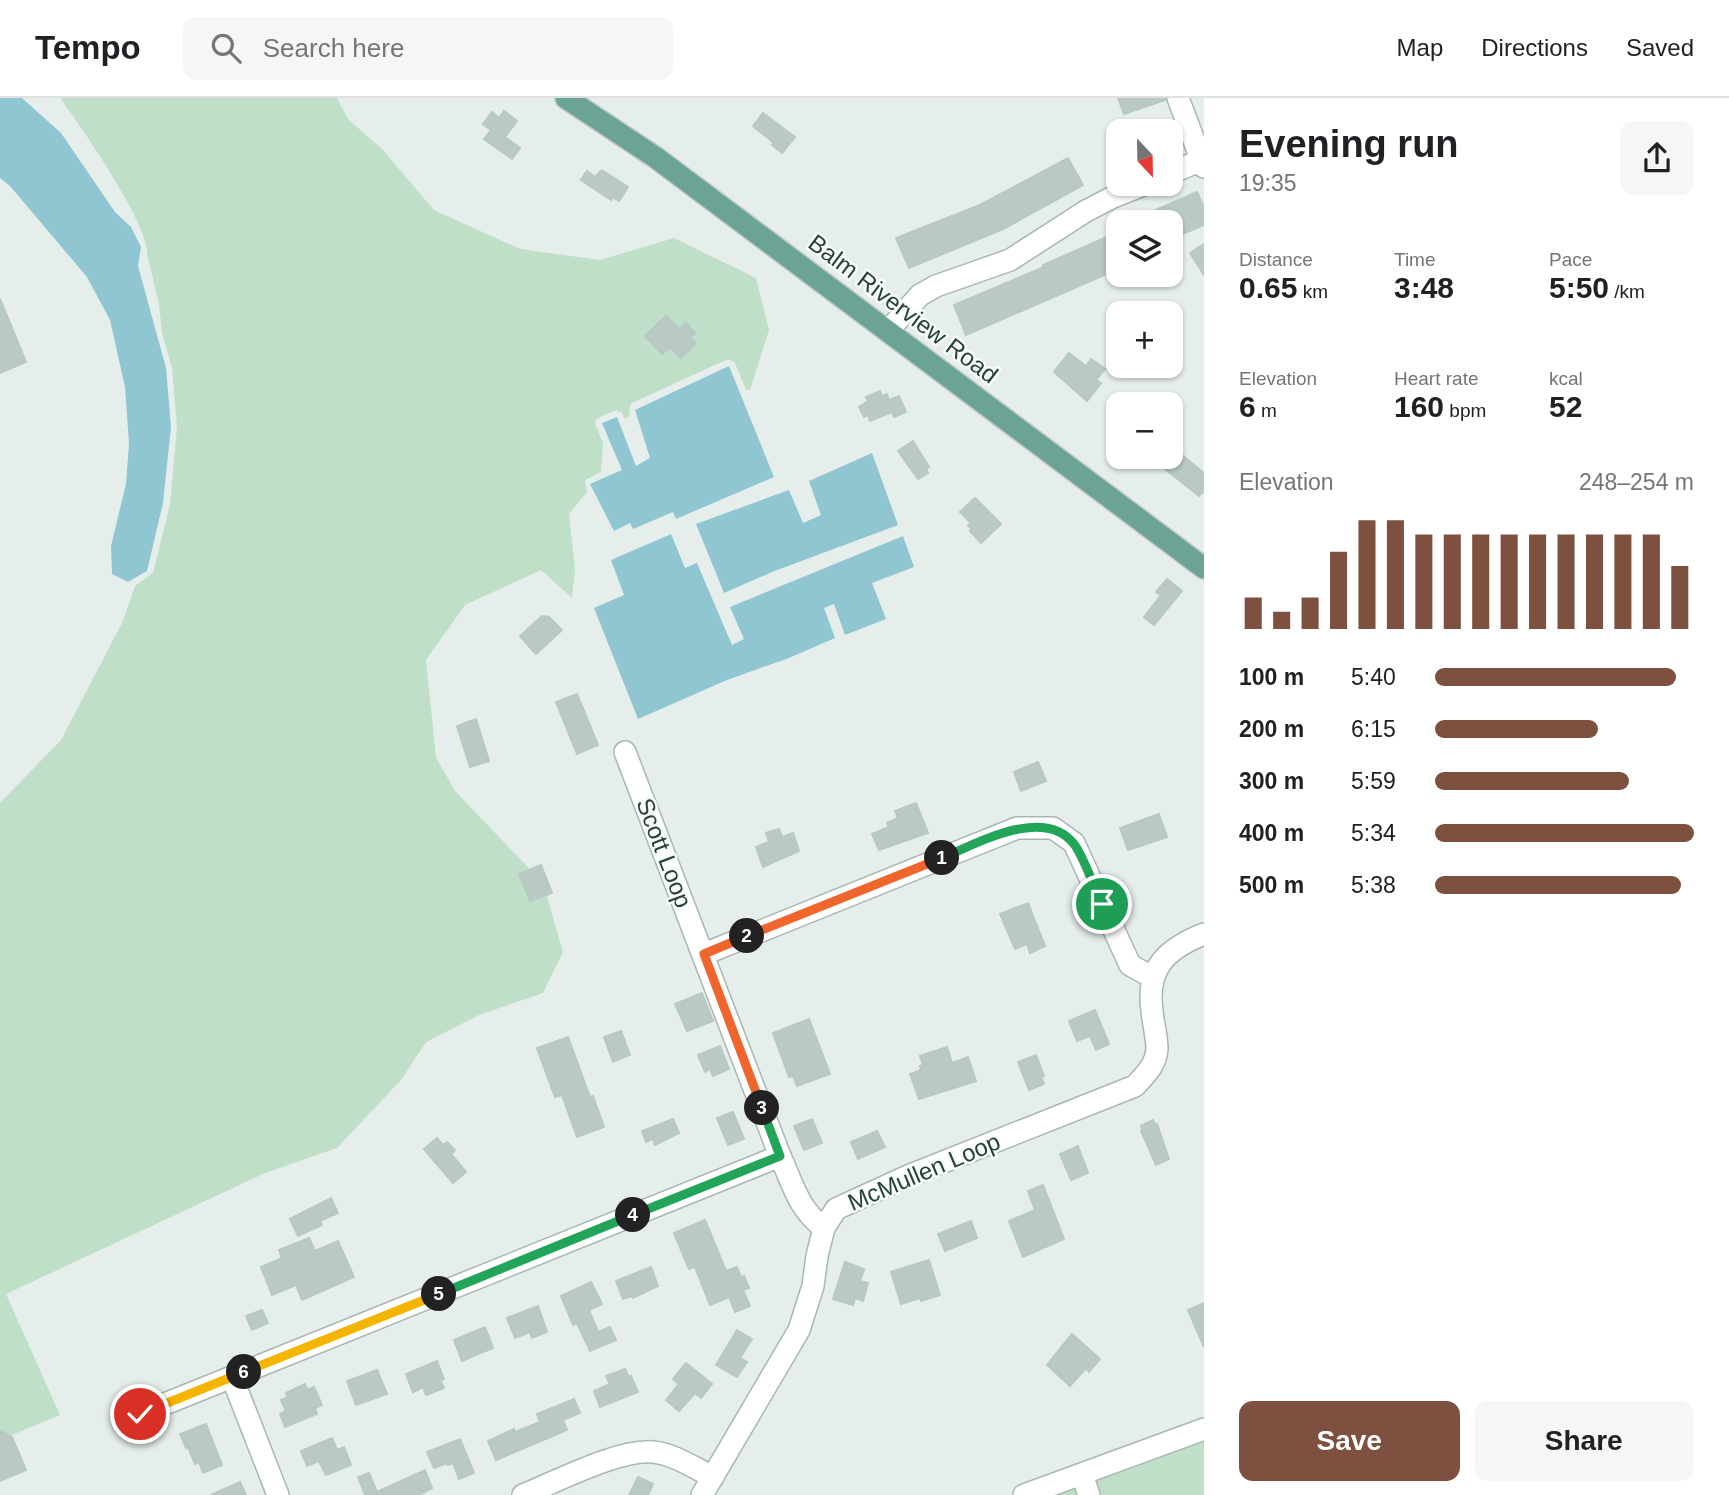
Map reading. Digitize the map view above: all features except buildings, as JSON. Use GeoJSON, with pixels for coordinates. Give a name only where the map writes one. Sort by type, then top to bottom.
{"type":"FeatureCollection","features":[{"type":"Feature","properties":{"kind":"main road","name":"Balm Riverview Road"},"geometry":{"type":"LineString","coordinates":[[566,98],[655,157],[1204,568]]}},
{"type":"Feature","properties":{"kind":"street"},"geometry":{"type":"LineString","coordinates":[[1178,98],[1203,162],[1183,169]]}},
{"type":"Feature","properties":{"kind":"street"},"geometry":{"type":"LineString","coordinates":[[888,331],[910,305],[928,290],[1010,260],[1086,211],[1119,196]]}},
{"type":"Feature","properties":{"kind":"street","name":"Scott Loop"},"geometry":{"type":"LineString","coordinates":[[625,752],[780,1156],[803,1208],[824,1228]]}},
{"type":"Feature","properties":{"kind":"street"},"geometry":{"type":"LineString","coordinates":[[704,954],[1017,828],[1054,828],[1074,843],[1130,965],[1152,977],[1163,959],[1180,943],[1204,933]]}},
{"type":"Feature","properties":{"kind":"street","name":"McMullen Loop"},"geometry":{"type":"LineString","coordinates":[[708,1486],[799,1330],[813,1286],[824,1228],[836,1209],[908,1176],[1135,1086],[1150,1069],[1157,1050],[1151,1004],[1152,977]]}},
{"type":"Feature","properties":{"kind":"street"},"geometry":{"type":"LineString","coordinates":[[140,1414],[780,1156]]}},
{"type":"Feature","properties":{"kind":"street"},"geometry":{"type":"LineString","coordinates":[[232,1377],[278,1495]]}},
{"type":"Feature","properties":{"kind":"street"},"geometry":{"type":"LineString","coordinates":[[1024,1495],[1204,1429]]}},
{"type":"Feature","properties":{"kind":"street"},"geometry":{"type":"LineString","coordinates":[[523,1495],[632,1453],[653,1452],[674,1458],[708,1486]]}},
{"type":"Feature","properties":{"kind":"street"},"geometry":{"type":"LineString","coordinates":[[1082,1474],[1089,1495]]}},
{"type":"Feature","properties":{"kind":"green space"},"geometry":{"type":"Polygon","coordinates":[[[60,98],[337,98],[348,119],[382,149],[434,210],[520,249],[600,260],[674,238],[756,278],[769,330],[750,390],[746,390],[735,363],[728,359],[632,403],[629,408],[630,416],[624,419],[622,413],[616,410],[596,419],[595,424],[603,443],[601,472],[585,480],[587,492],[569,514],[575,569],[572,598],[541,570],[465,605],[426,660],[436,757],[455,791],[543,883],[563,952],[543,993],[479,1015],[426,1042],[401,1080],[337,1148],[265,1173],[6,1294],[60,1415],[0,1440],[0,803],[61,740],[122,623],[135,586],[153,573],[170,504],[177,427],[172,368],[162,333],[159,304],[145,240],[126,199],[60,98]]]}},
{"type":"Feature","properties":{"kind":"green space"},"geometry":{"type":"Polygon","coordinates":[[[1204,1436],[1204,1495],[1045,1495],[1204,1436]]]}},
{"type":"Feature","properties":{"kind":"water"},"geometry":{"type":"Polygon","coordinates":[[[0,98],[22,98],[61,133],[115,212],[131,227],[141,247],[138,266],[166,368],[171,427],[163,503],[147,571],[128,582],[112,574],[111,546],[126,484],[129,444],[125,387],[110,320],[87,277],[10,186],[0,178],[0,98]]]}},
{"type":"Feature","properties":{"kind":"water"},"geometry":{"type":"Polygon","coordinates":[[[729,366],[774,477],[676,519],[673,512],[633,529],[630,523],[614,531],[590,484],[622,470],[602,423],[617,417],[636,466],[650,458],[635,410],[729,366]]]}},
{"type":"Feature","properties":{"kind":"water"},"geometry":{"type":"Polygon","coordinates":[[[872,453],[898,525],[724,593],[696,524],[789,490],[803,523],[821,515],[809,481],[872,453]]]}},
{"type":"Feature","properties":{"kind":"water"},"geometry":{"type":"Polygon","coordinates":[[[671,534],[685,568],[697,563],[732,645],[744,639],[730,607],[903,536],[914,567],[872,583],[886,619],[845,635],[834,604],[824,608],[835,638],[727,680],[638,719],[594,608],[624,595],[611,560],[671,534]]]}},
{"type":"Feature","properties":{"kind":"route"},"geometry":{"type":"LineString","coordinates":[[140,1414],[780,1156],[704,954],[1017,828],[1054,828],[1074,843],[1102,904]]}}]}
